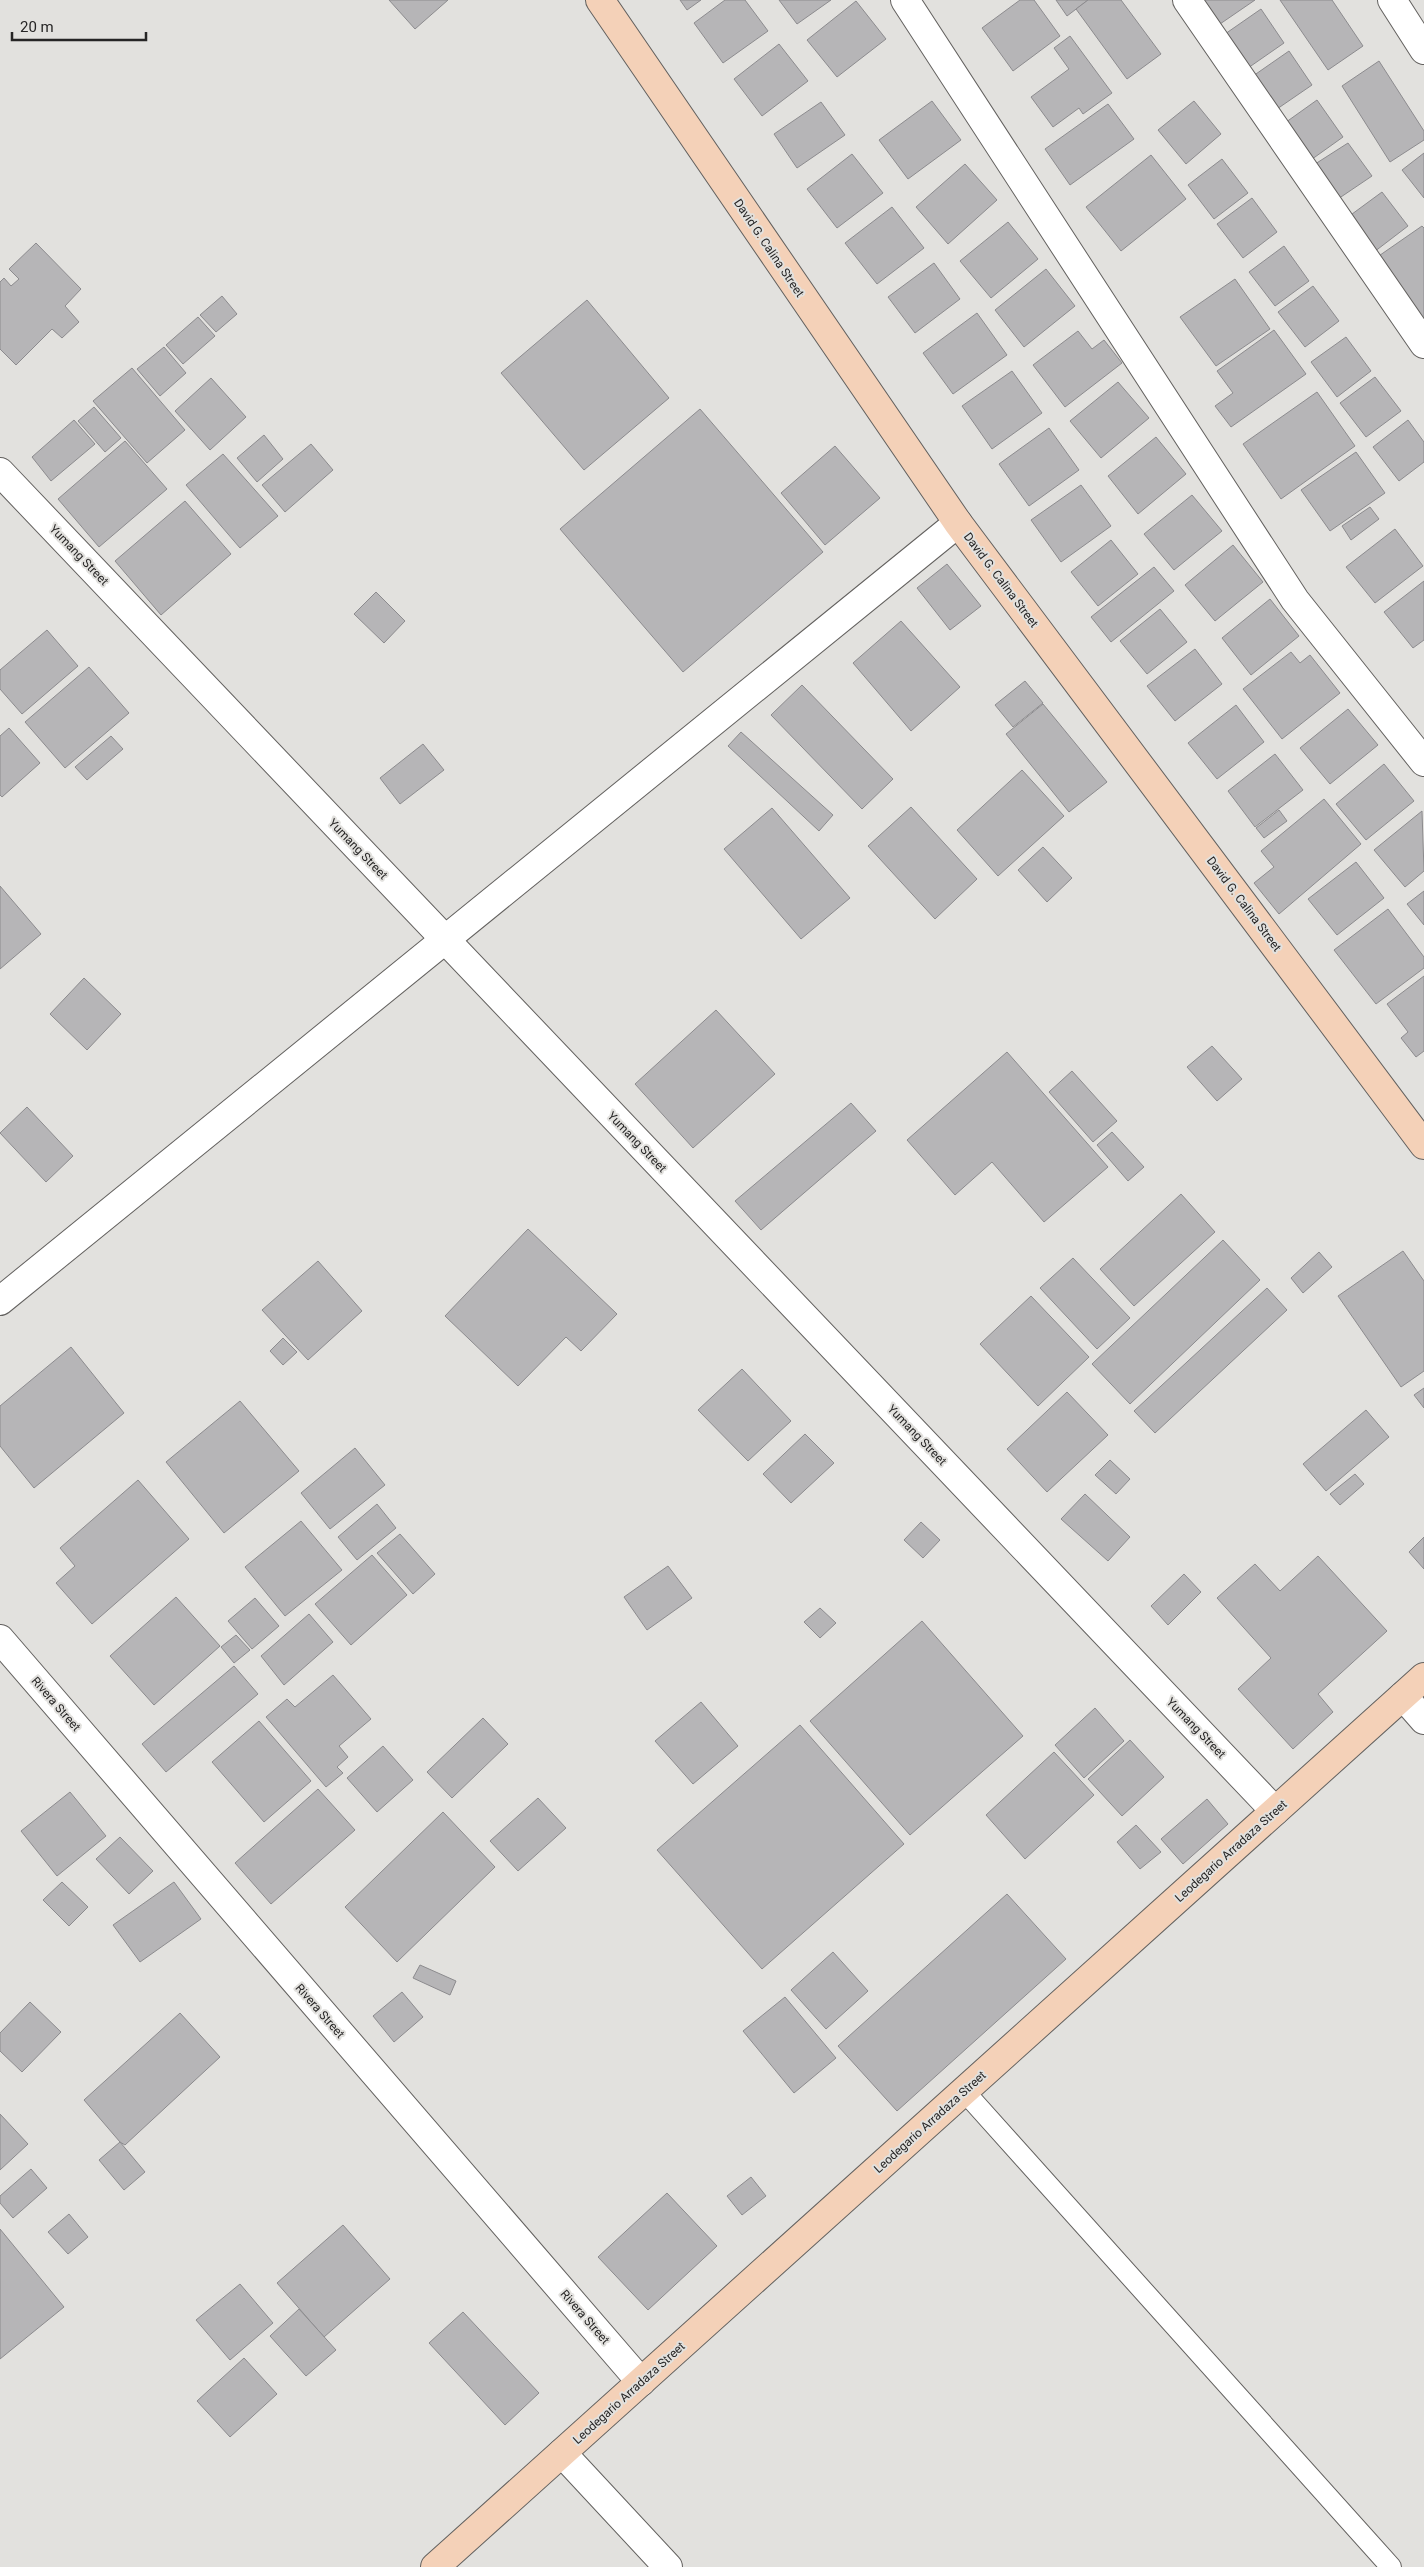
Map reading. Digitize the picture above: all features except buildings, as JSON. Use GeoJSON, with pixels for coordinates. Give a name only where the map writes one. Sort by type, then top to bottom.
{"type":"FeatureCollection","features":[{"type":"Feature","properties":{"kind":"street","name":"David G. Calina Street"},"geometry":{"type":"LineString","coordinates":[[600,0],[958,522],[1424,1145]]}},
{"type":"Feature","properties":{"kind":"street"},"geometry":{"type":"LineString","coordinates":[[905,0],[1295,600],[1424,762]]}},
{"type":"Feature","properties":{"kind":"street"},"geometry":{"type":"LineString","coordinates":[[1187,0],[1424,344]]}},
{"type":"Feature","properties":{"kind":"street"},"geometry":{"type":"LineString","coordinates":[[1392,0],[1424,50]]}},
{"type":"Feature","properties":{"kind":"street","name":"Yumang Street"},"geometry":{"type":"LineString","coordinates":[[0,472],[1275,1811]]}},
{"type":"Feature","properties":{"kind":"street"},"geometry":{"type":"LineString","coordinates":[[0,1301],[958,522]]}},
{"type":"Feature","properties":{"kind":"street","name":"Rivera Street"},"geometry":{"type":"LineString","coordinates":[[0,1639],[641,2382]]}},
{"type":"Feature","properties":{"kind":"street","name":"Leodegario Arradaza Street"},"geometry":{"type":"LineString","coordinates":[[435,2567],[1424,1677]]}},
{"type":"Feature","properties":{"kind":"street"},"geometry":{"type":"LineString","coordinates":[[1403,1696],[1424,1720]]}},
{"type":"Feature","properties":{"kind":"street"},"geometry":{"type":"LineString","coordinates":[[562,2453],[668,2567]]}},
{"type":"Feature","properties":{"kind":"lane"},"geometry":{"type":"LineString","coordinates":[[964,2091],[1391,2567]]}}]}
